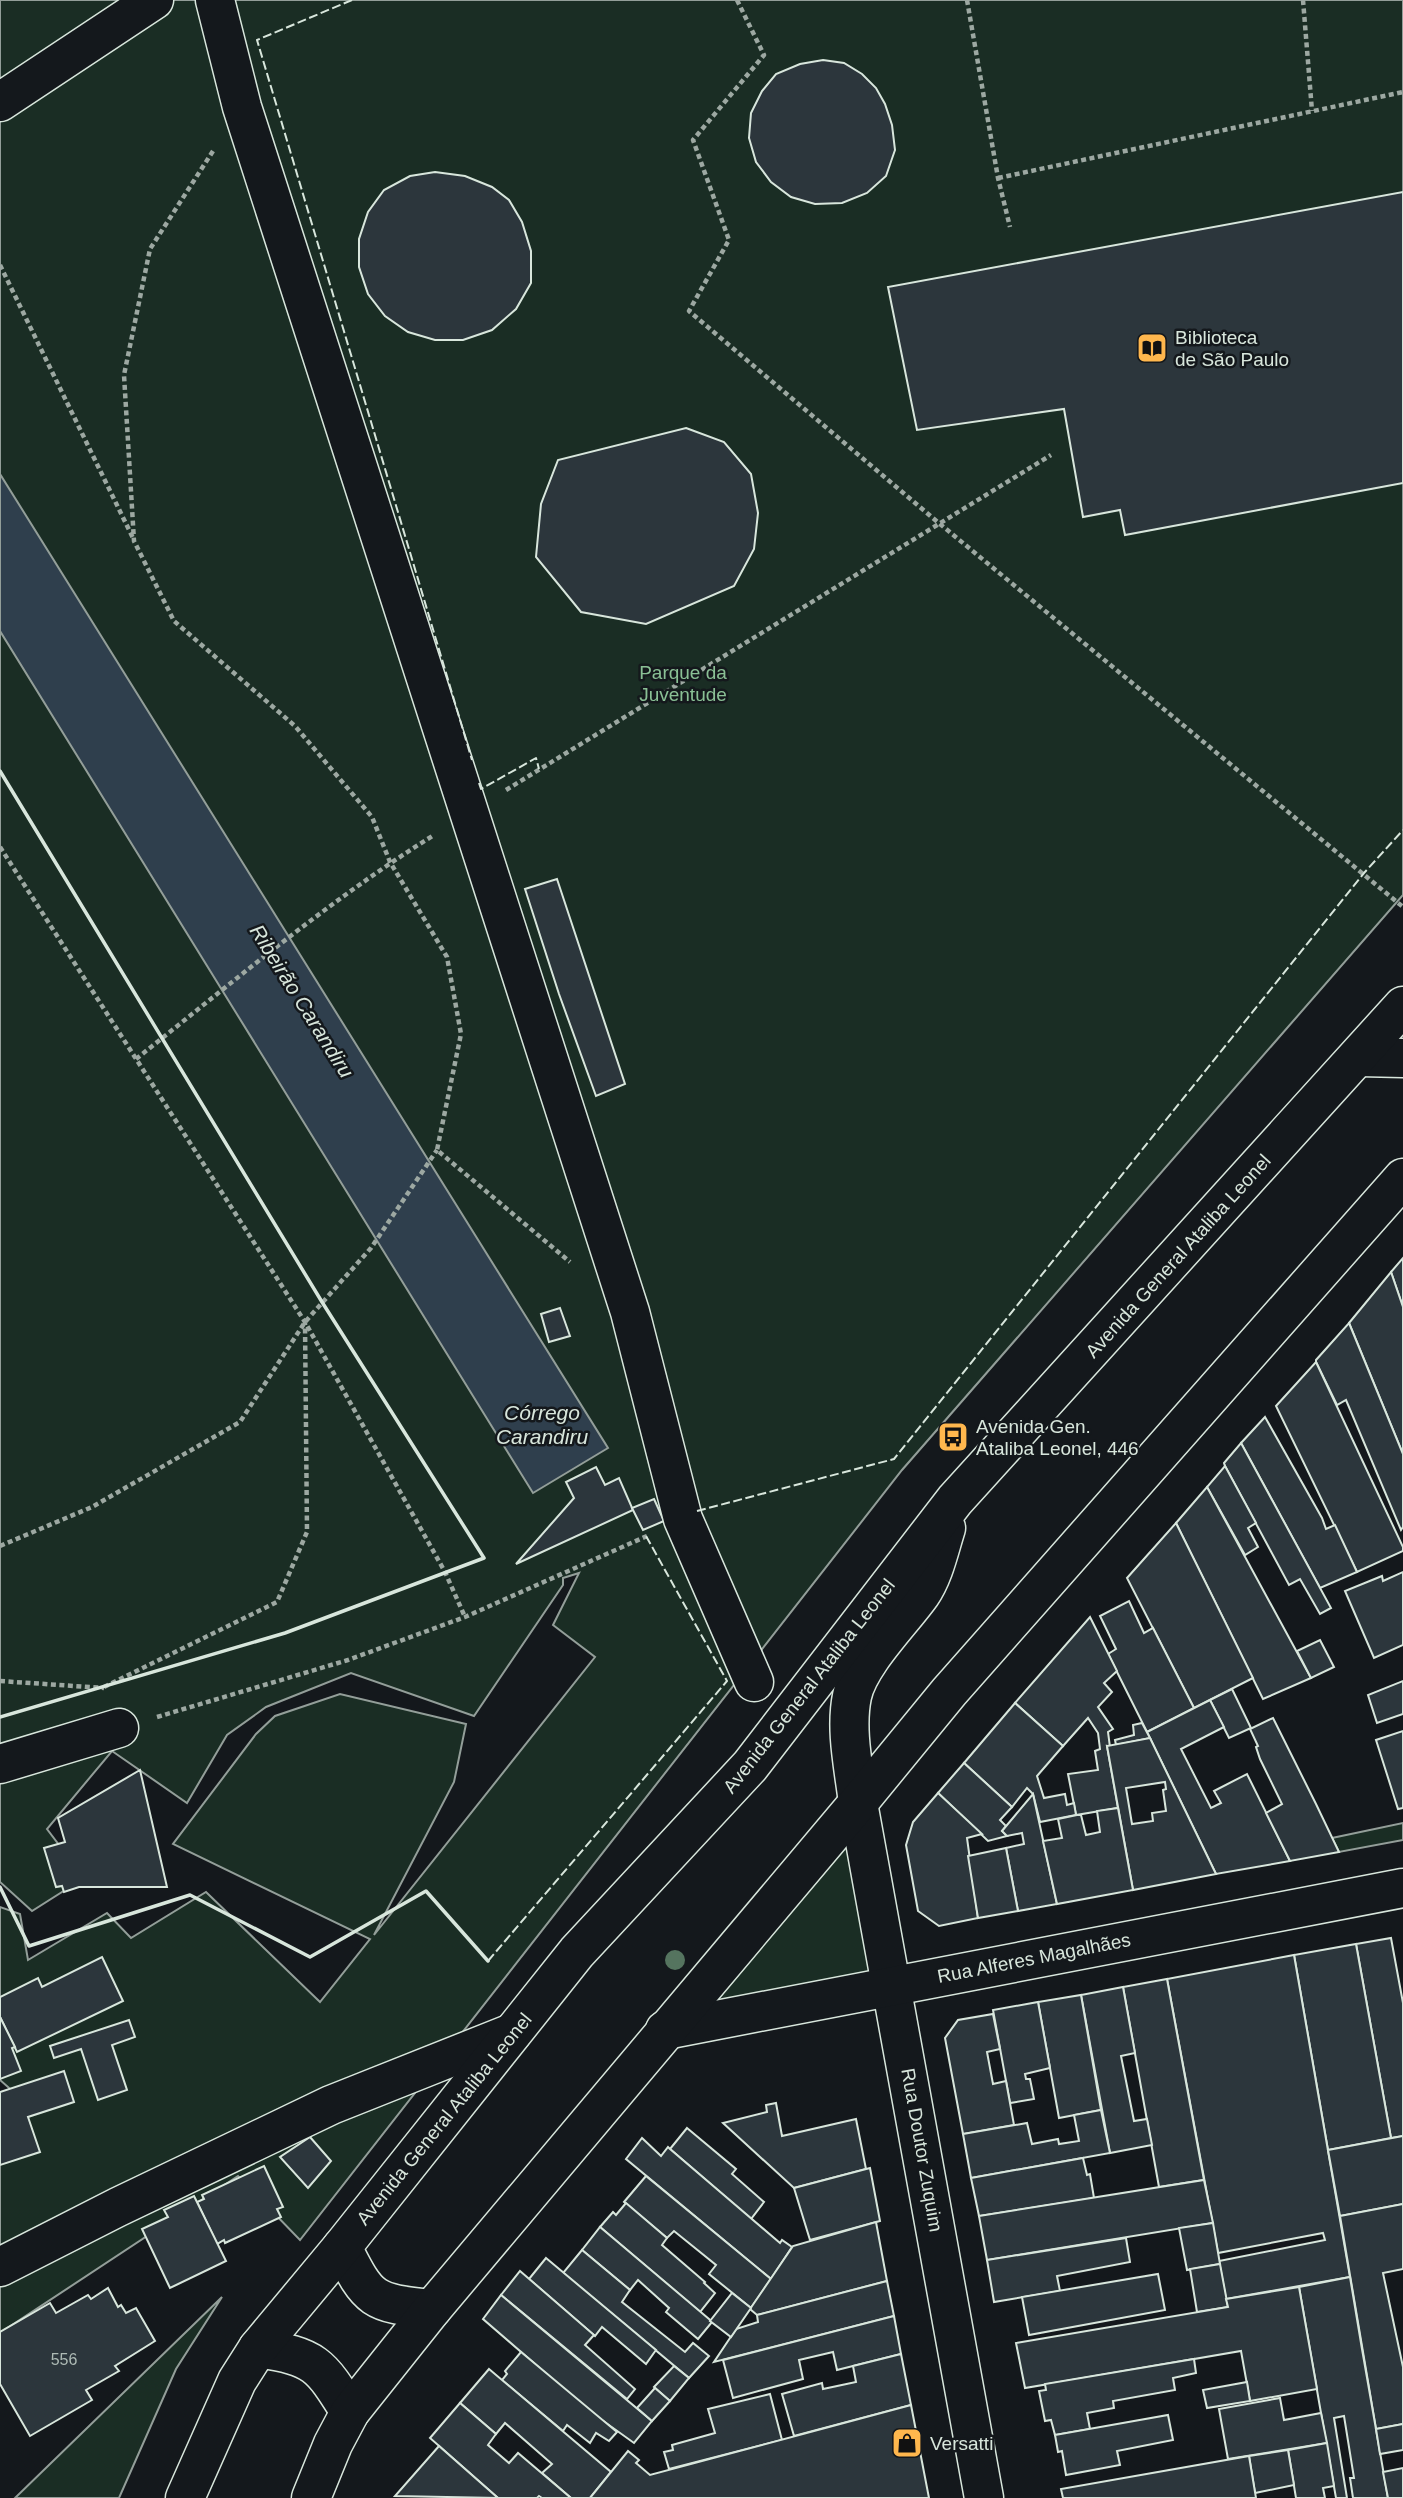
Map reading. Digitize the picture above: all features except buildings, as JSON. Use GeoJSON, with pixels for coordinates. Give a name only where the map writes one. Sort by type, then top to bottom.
{"type":"FeatureCollection","features":[{"type":"Feature","properties":{"kind":"main road"},"geometry":{"type":"LineString","coordinates":[[0,102],[154,0]]}},
{"type":"Feature","properties":{"kind":"main road"},"geometry":{"type":"LineString","coordinates":[[215,0],[242,107],[630,1312],[683,1519],[754,1682]]}},
{"type":"Feature","properties":{"kind":"main road","name":"Avenida General Ataliba Leonel"},"geometry":{"type":"LineString","coordinates":[[185,2498],[237,2381],[258,2348],[577,1952],[750,1766],[955,1500],[1403,1006]]}},
{"type":"Feature","properties":{"kind":"main road"},"geometry":{"type":"LineString","coordinates":[[1359,1057],[1403,1058]]}},
{"type":"Feature","properties":{"kind":"main road"},"geometry":{"type":"LineString","coordinates":[[311,2498],[333,2444],[350,2412],[432,2309],[859,1803],[948,1692],[1403,1178]]}},
{"type":"Feature","properties":{"kind":"main road","name":"Rua Doutor Zuquim"},"geometry":{"type":"LineString","coordinates":[[955,1500],[934,1567],[923,1591],[858,1677],[852,1696],[850,1725],[859,1803],[984,2498]]}},
{"type":"Feature","properties":{"kind":"main road"},"geometry":{"type":"LineString","coordinates":[[0,1764],[113,1712]]}},
{"type":"Feature","properties":{"kind":"main road","name":"Rua Alferes Magalhães"},"geometry":{"type":"LineString","coordinates":[[665,2030],[1403,1888]]}},
{"type":"Feature","properties":{"kind":"main road"},"geometry":{"type":"LineString","coordinates":[[0,2267],[331,2105],[512,2033]]}},
{"type":"Feature","properties":{"kind":"main road"},"geometry":{"type":"LineString","coordinates":[[342,2247],[358,2278],[372,2296],[390,2305],[432,2309]]}},
{"type":"Feature","properties":{"kind":"main road"},"geometry":{"type":"LineString","coordinates":[[258,2348],[294,2353],[314,2363],[330,2379],[350,2412]]}},
{"type":"Feature","properties":{"kind":"path"},"geometry":{"type":"LineString","coordinates":[[737,0],[764,55],[693,139],[729,240],[689,311],[940,524],[1403,907]]}},
{"type":"Feature","properties":{"kind":"path"},"geometry":{"type":"LineString","coordinates":[[967,0],[998,178],[1010,227]]}},
{"type":"Feature","properties":{"kind":"path"},"geometry":{"type":"LineString","coordinates":[[1303,0],[1312,111]]}},
{"type":"Feature","properties":{"kind":"path"},"geometry":{"type":"LineString","coordinates":[[998,178],[1403,92]]}},
{"type":"Feature","properties":{"kind":"path"},"geometry":{"type":"LineString","coordinates":[[134,541],[124,375],[150,248],[242,107]]}},
{"type":"Feature","properties":{"kind":"path"},"geometry":{"type":"LineString","coordinates":[[0,265],[174,621],[295,726],[372,817],[390,862],[447,957],[461,1034],[437,1150],[371,1248],[305,1322],[240,1422],[92,1507],[0,1546]]}},
{"type":"Feature","properties":{"kind":"path"},"geometry":{"type":"LineString","coordinates":[[136,1059],[300,929],[390,862],[1051,455]]}},
{"type":"Feature","properties":{"kind":"path"},"geometry":{"type":"LineString","coordinates":[[0,847],[305,1322],[445,1572],[465,1617]]}},
{"type":"Feature","properties":{"kind":"path"},"geometry":{"type":"LineString","coordinates":[[437,1150],[576,1267]]}},
{"type":"Feature","properties":{"kind":"path"},"geometry":{"type":"LineString","coordinates":[[0,1681],[104,1687],[277,1602],[307,1532],[305,1322]]}},
{"type":"Feature","properties":{"kind":"path"},"geometry":{"type":"LineString","coordinates":[[104,1687],[113,1712],[348,1660],[465,1617],[683,1519]]}},
{"type":"Feature","properties":{"kind":"green space","name":"Parque da Juventude"},"geometry":{"type":"Polygon","coordinates":[[[0,0],[1403,0],[1403,895],[902,1470],[300,2240],[238,2176],[0,2333],[0,2137],[26,2103],[0,2080],[0,1907],[20,1914],[28,1960],[107,1913],[131,1938],[206,1892],[320,2002],[370,1939],[173,1844],[256,1734],[275,1716],[340,1694],[466,1724],[454,1782],[374,1935],[595,1657],[553,1625],[579,1573],[563,1578],[563,1585],[474,1716],[351,1673],[266,1707],[227,1735],[187,1803],[112,1751],[47,1829],[84,1878],[32,1911],[0,1882],[0,0]]]}},
{"type":"Feature","properties":{"kind":"green space"},"geometry":{"type":"Polygon","coordinates":[[[1403,1823],[1403,1840],[1339,1852],[1332,1838],[1403,1823]]]}},
{"type":"Feature","properties":{"kind":"green space"},"geometry":{"type":"Polygon","coordinates":[[[852,1825],[882,1978],[686,2018],[852,1825]]]}},
{"type":"Feature","properties":{"kind":"green space"},"geometry":{"type":"Polygon","coordinates":[[[222,2297],[176,2369],[119,2498],[15,2498],[222,2297]]]}},
{"type":"Feature","properties":{"kind":"water","name":"Córrego Carandiru"},"geometry":{"type":"Polygon","coordinates":[[[0,474],[608,1448],[533,1493],[0,631],[0,474]]]}},
{"type":"Feature","properties":{"kind":"fence"},"geometry":{"type":"LineString","coordinates":[[352,0],[257,40],[472,760]]}},
{"type":"Feature","properties":{"kind":"fence"},"geometry":{"type":"LineString","coordinates":[[479,783],[481,789],[536,758],[539,769]]}},
{"type":"Feature","properties":{"kind":"fence"},"geometry":{"type":"LineString","coordinates":[[697,1511],[894,1459],[1364,873],[1403,830]]}},
{"type":"Feature","properties":{"kind":"fence"},"geometry":{"type":"LineString","coordinates":[[488,1961],[727,1681],[646,1536]]}},
{"type":"Feature","properties":{"kind":"wall"},"geometry":{"type":"LineString","coordinates":[[0,771],[322,1302],[484,1558],[285,1633],[0,1717]]}},
{"type":"Feature","properties":{"kind":"wall"},"geometry":{"type":"LineString","coordinates":[[0,1887],[29,1946],[190,1895],[310,1957],[426,1891],[488,1961]]}},
{"type":"Feature","properties":{"kind":"place","name":"Biblioteca de São Paulo"},"geometry":{"type":"Point","coordinates":[1152,348]}},
{"type":"Feature","properties":{"kind":"place","name":"Avenida Gen. Ataliba Leonel, 446"},"geometry":{"type":"Point","coordinates":[953,1437]}},
{"type":"Feature","properties":{"kind":"place","name":"Versatti"},"geometry":{"type":"Point","coordinates":[907,2443]}},
{"type":"Feature","properties":{"kind":"water label","name":"Ribeirão Carandiru"},"geometry":{"type":"Point","coordinates":[302,1001]}}]}
